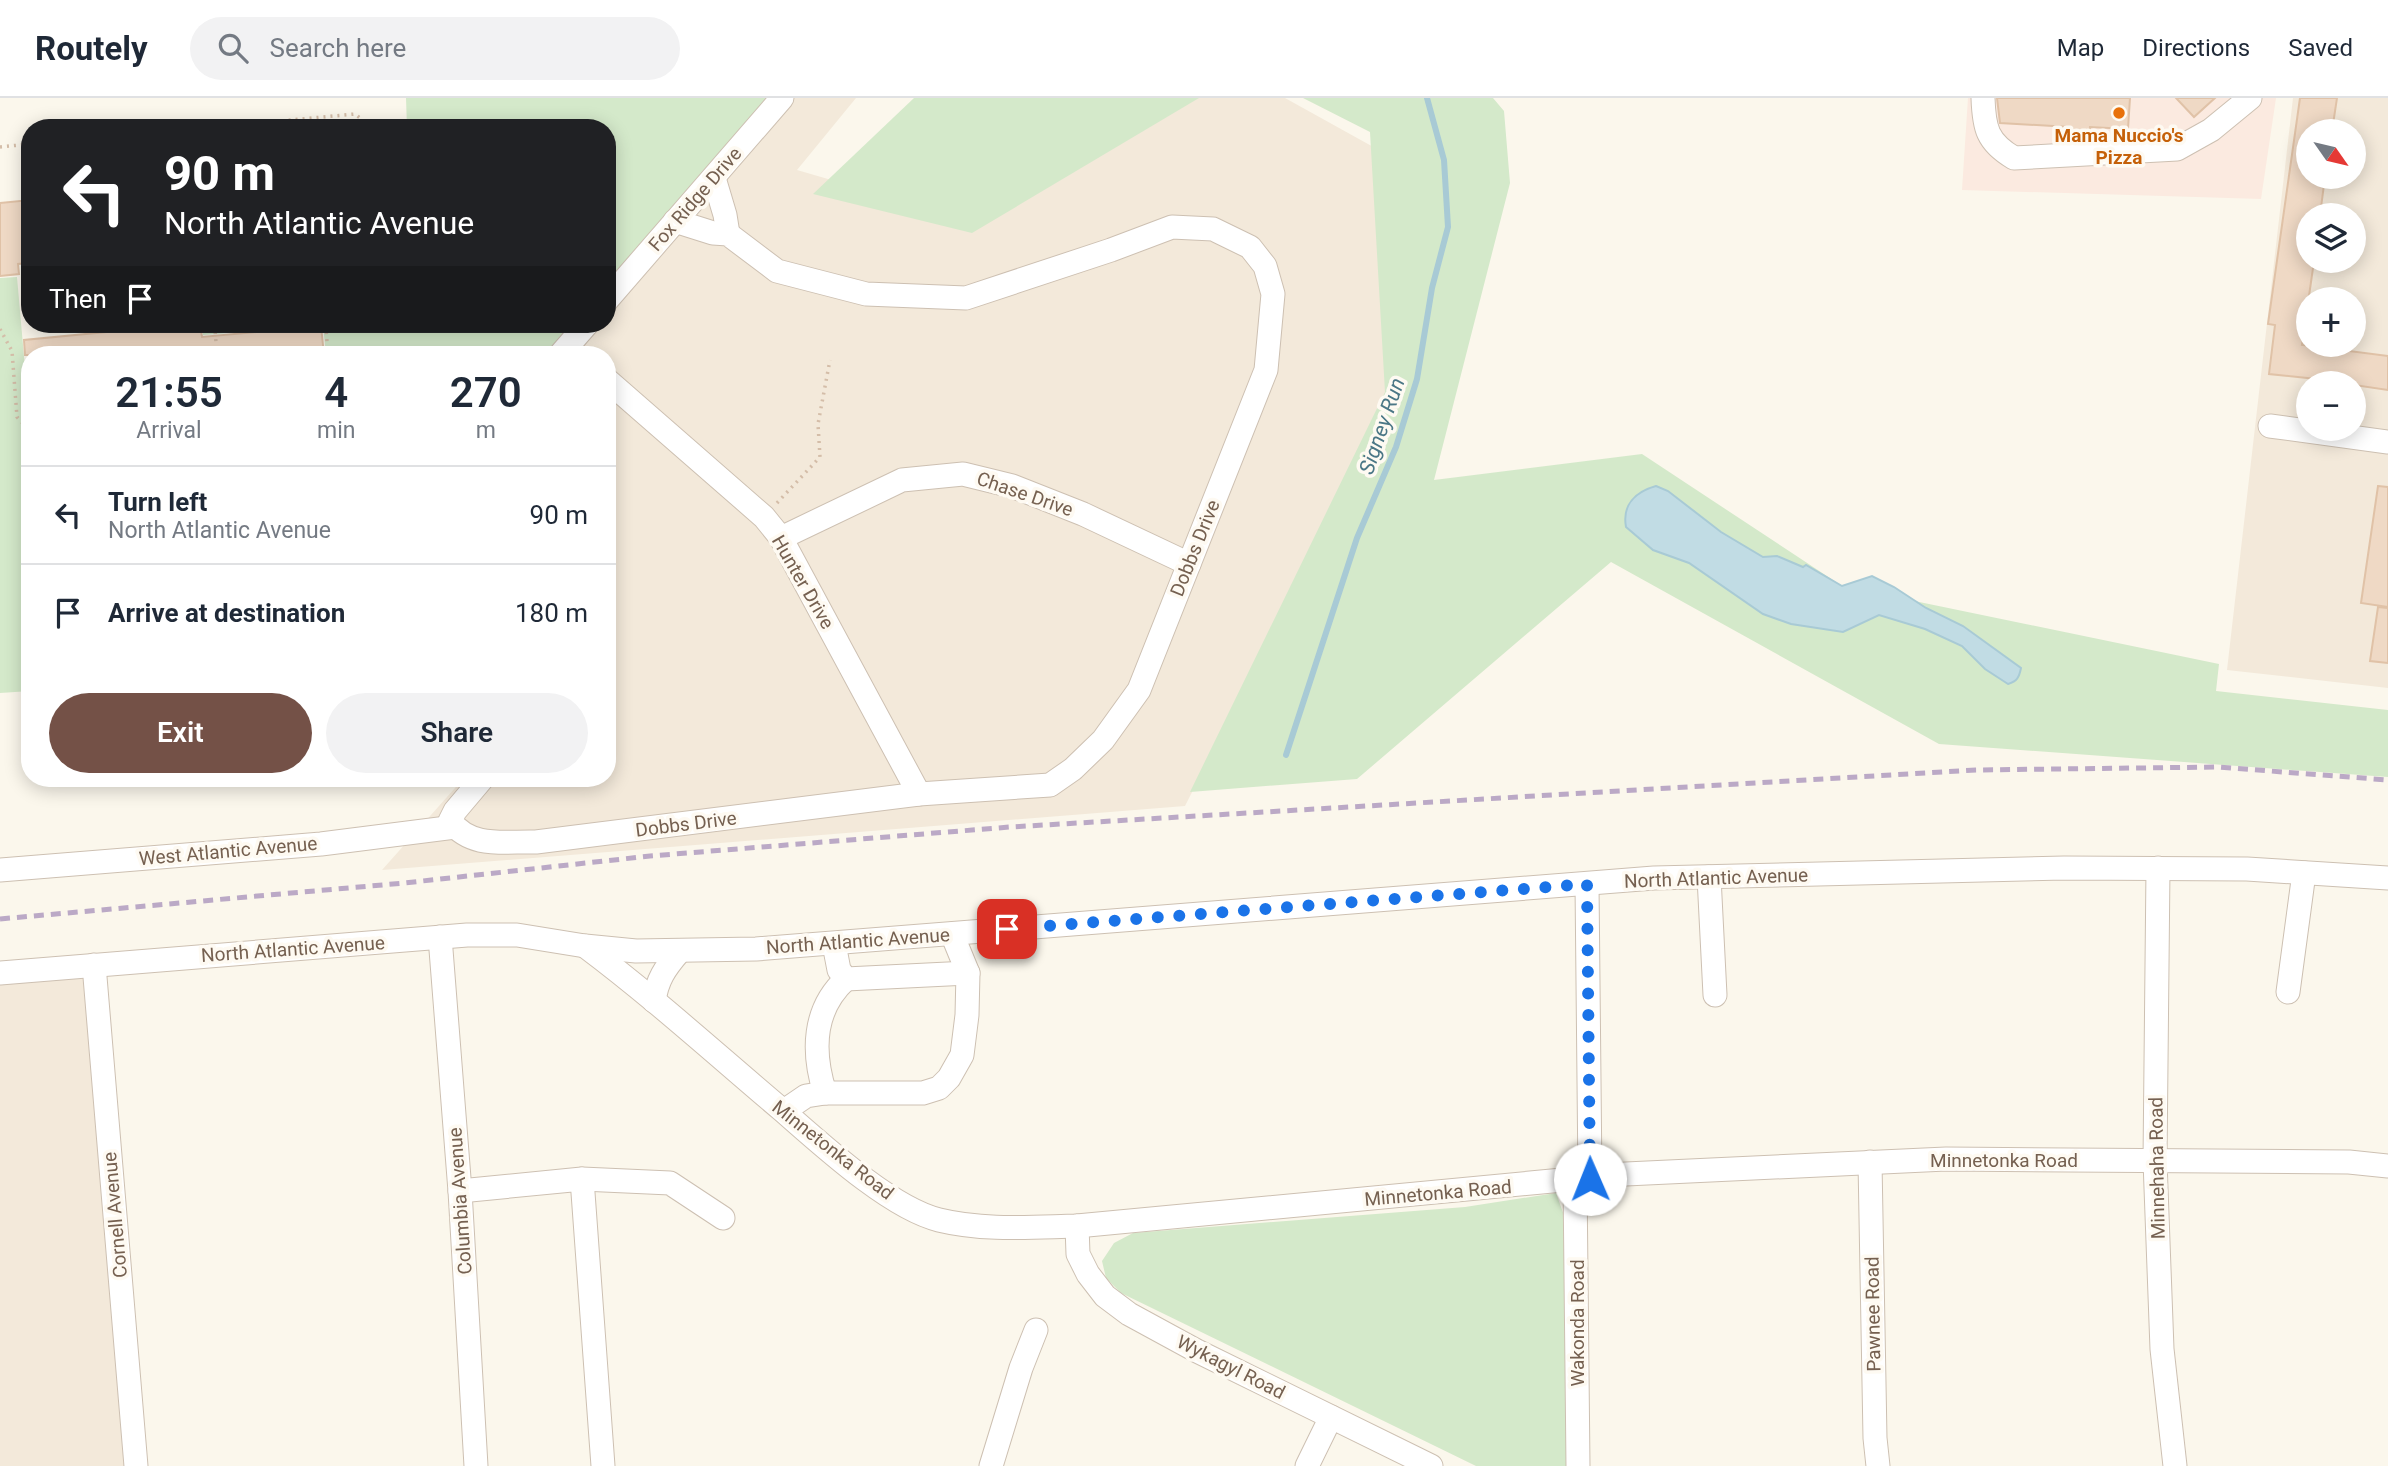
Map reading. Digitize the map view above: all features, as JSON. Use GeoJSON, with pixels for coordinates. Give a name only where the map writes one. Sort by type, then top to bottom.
{"type":"FeatureCollection","features":[{"type":"Feature","properties":{"kind":"street","name":"Fox Ridge Drive"},"geometry":{"type":"LineString","coordinates":[[616,290],[782,98]]}},
{"type":"Feature","properties":{"kind":"street"},"geometry":{"type":"LineString","coordinates":[[1983,98],[1984,123],[1995,147],[2014,158],[2177,149],[2211,130],[2250,98]]}},
{"type":"Feature","properties":{"kind":"street"},"geometry":{"type":"LineString","coordinates":[[714,178],[728,234]]}},
{"type":"Feature","properties":{"kind":"street","name":"Dobbs Drive"},"geometry":{"type":"LineString","coordinates":[[460,831],[475,841],[536,842],[919,794],[1050,785],[1073,769],[1103,740],[1139,690],[1266,370],[1273,294],[1265,266],[1250,247],[1213,229],[1172,227],[966,298],[866,294],[777,271],[728,234],[713,233],[675,221]]}},
{"type":"Feature","properties":{"kind":"street","name":"Hunter Drive"},"geometry":{"type":"LineString","coordinates":[[616,388],[764,517],[781,538],[919,794]]}},
{"type":"Feature","properties":{"kind":"street"},"geometry":{"type":"LineString","coordinates":[[2270,426],[2388,442]]}},
{"type":"Feature","properties":{"kind":"street","name":"Chase Drive"},"geometry":{"type":"LineString","coordinates":[[781,538],[902,480],[963,474],[1012,486],[1048,500],[1189,564]]}},
{"type":"Feature","properties":{"kind":"street"},"geometry":{"type":"LineString","coordinates":[[460,831],[450,821],[475,787]]}},
{"type":"Feature","properties":{"kind":"street","name":"West Atlantic Avenue"},"geometry":{"type":"LineString","coordinates":[[0,870],[460,831]]}},
{"type":"Feature","properties":{"kind":"street","name":"North Atlantic Avenue"},"geometry":{"type":"LineString","coordinates":[[0,973],[440,937],[517,934],[585,946],[636,951],[679,952],[834,944],[1587,884],[1709,877],[2064,868],[2248,869],[2388,878]]}},
{"type":"Feature","properties":{"kind":"street","name":"Minnehaha Road"},"geometry":{"type":"LineString","coordinates":[[2158,869],[2155,1161],[2162,1349],[2175,1466]]}},
{"type":"Feature","properties":{"kind":"street"},"geometry":{"type":"LineString","coordinates":[[2288,992],[2304,873]]}},
{"type":"Feature","properties":{"kind":"street"},"geometry":{"type":"LineString","coordinates":[[1709,877],[1715,995]]}},
{"type":"Feature","properties":{"kind":"street","name":"Wakonda Road"},"geometry":{"type":"LineString","coordinates":[[1578,1466],[1587,884]]}},
{"type":"Feature","properties":{"kind":"street"},"geometry":{"type":"LineString","coordinates":[[783,1111],[806,1096],[825,1093],[923,1093],[939,1088],[949,1078],[962,1055],[968,973],[952,934]]}},
{"type":"Feature","properties":{"kind":"street","name":"Columbia Avenue"},"geometry":{"type":"LineString","coordinates":[[440,937],[460,1191],[476,1466]]}},
{"type":"Feature","properties":{"kind":"street"},"geometry":{"type":"LineString","coordinates":[[834,944],[839,970],[846,979]]}},
{"type":"Feature","properties":{"kind":"street","name":"Minnetonka Road"},"geometry":{"type":"LineString","coordinates":[[585,946],[868,1181],[906,1206],[937,1220],[994,1228],[1077,1226],[1626,1174],[1870,1162],[1946,1159],[2349,1162],[2388,1166]]}},
{"type":"Feature","properties":{"kind":"street"},"geometry":{"type":"LineString","coordinates":[[654,1001],[656,985],[662,971],[679,952]]}},
{"type":"Feature","properties":{"kind":"street","name":"Cornell Avenue"},"geometry":{"type":"LineString","coordinates":[[94,965],[136,1466]]}},
{"type":"Feature","properties":{"kind":"street"},"geometry":{"type":"LineString","coordinates":[[825,1093],[818,1072],[816,1043],[832,991],[846,979],[968,973]]}},
{"type":"Feature","properties":{"kind":"street","name":"Pawnee Road"},"geometry":{"type":"LineString","coordinates":[[1870,1162],[1875,1438],[1878,1466]]}},
{"type":"Feature","properties":{"kind":"street"},"geometry":{"type":"LineString","coordinates":[[460,1191],[582,1179],[670,1183],[723,1218]]}},
{"type":"Feature","properties":{"kind":"street"},"geometry":{"type":"LineString","coordinates":[[582,1179],[603,1466]]}},
{"type":"Feature","properties":{"kind":"street","name":"Wykagyl Road"},"geometry":{"type":"LineString","coordinates":[[1077,1226],[1078,1254],[1088,1274],[1105,1296],[1129,1314],[1197,1351],[1431,1466]]}},
{"type":"Feature","properties":{"kind":"street"},"geometry":{"type":"LineString","coordinates":[[990,1466],[1036,1329]]}},
{"type":"Feature","properties":{"kind":"street"},"geometry":{"type":"LineString","coordinates":[[1307,1466],[1331,1417]]}},
{"type":"Feature","properties":{"kind":"path"},"geometry":{"type":"LineString","coordinates":[[301,119],[355,114],[361,119]]}},
{"type":"Feature","properties":{"kind":"path"},"geometry":{"type":"LineString","coordinates":[[0,147],[21,145]]}},
{"type":"Feature","properties":{"kind":"path"},"geometry":{"type":"LineString","coordinates":[[0,330],[12,351],[17,417],[21,421]]}},
{"type":"Feature","properties":{"kind":"path"},"geometry":{"type":"LineString","coordinates":[[764,517],[820,457],[818,424],[830,360]]}},
{"type":"Feature","properties":{"kind":"shaded area"},"geometry":{"type":"Polygon","coordinates":[[[767,98],[856,98],[797,170],[969,220],[1163,98],[1285,98],[1386,154],[1400,381],[1185,806],[382,870],[456,787],[616,787],[616,346],[552,346],[563,333],[616,333],[616,272],[767,98]]]}},
{"type":"Feature","properties":{"kind":"shaded area"},"geometry":{"type":"Polygon","coordinates":[[[1968,98],[2276,98],[2261,199],[1962,190],[1968,98]]]}},
{"type":"Feature","properties":{"kind":"shaded area"},"geometry":{"type":"Polygon","coordinates":[[[2293,98],[2388,98],[2388,688],[2227,670],[2293,98]]]}},
{"type":"Feature","properties":{"kind":"shaded area"},"geometry":{"type":"Polygon","coordinates":[[[94,965],[136,1466],[0,1466],[0,973],[94,965]]]}},
{"type":"Feature","properties":{"kind":"green space"},"geometry":{"type":"Polygon","coordinates":[[[406,98],[767,98],[616,272],[616,119],[407,119],[406,98]]]}},
{"type":"Feature","properties":{"kind":"green space"},"geometry":{"type":"Polygon","coordinates":[[[914,98],[1199,98],[972,233],[813,194],[914,98]]]}},
{"type":"Feature","properties":{"kind":"green space"},"geometry":{"type":"Polygon","coordinates":[[[1303,98],[1493,98],[1504,111],[1510,183],[1434,480],[1642,454],[1842,586],[2219,664],[2216,691],[2388,710],[2388,777],[1939,744],[1611,562],[1357,779],[1190,792],[1385,392],[1370,132],[1303,98]]]}},
{"type":"Feature","properties":{"kind":"green space"},"geometry":{"type":"Polygon","coordinates":[[[17,277],[23,346],[21,692],[0,693],[0,278],[17,277]]]}},
{"type":"Feature","properties":{"kind":"green space"},"geometry":{"type":"Polygon","coordinates":[[[324,333],[563,333],[552,346],[325,346],[324,333]]]}},
{"type":"Feature","properties":{"kind":"green space"},"geometry":{"type":"Polygon","coordinates":[[[1556,1193],[1565,1218],[1587,1466],[1476,1466],[1121,1293],[1106,1278],[1102,1261],[1114,1243],[1133,1233],[1465,1207],[1556,1193]]]}},
{"type":"Feature","properties":{"kind":"water"},"geometry":{"type":"Polygon","coordinates":[[[1656,486],[1668,491],[1721,532],[1763,557],[1777,556],[1803,567],[1806,565],[1842,586],[1872,576],[1894,587],[1926,608],[1963,626],[2021,668],[2018,677],[2008,684],[1985,669],[1962,646],[1925,629],[1879,615],[1843,632],[1791,624],[1763,614],[1689,563],[1653,550],[1626,527],[1626,512],[1632,500],[1656,486]]]}},
{"type":"Feature","properties":{"kind":"building"},"geometry":{"type":"Polygon","coordinates":[[[1997,98],[2130,98],[2128,129],[2090,127],[2089,140],[2069,140],[2070,127],[2000,123],[1997,98]]]}},
{"type":"Feature","properties":{"kind":"building"},"geometry":{"type":"Polygon","coordinates":[[[2176,98],[2215,98],[2194,117],[2176,98]]]}},
{"type":"Feature","properties":{"kind":"building"},"geometry":{"type":"Polygon","coordinates":[[[2300,98],[2337,98],[2334,119],[2297,119],[2300,98]]]}},
{"type":"Feature","properties":{"kind":"building"},"geometry":{"type":"Polygon","coordinates":[[[2296,126],[2296,189],[2323,189],[2322,203],[2296,203],[2296,273],[2312,273],[2310,287],[2296,287],[2296,357],[2366,357],[2366,353],[2388,356],[2388,390],[2366,387],[2366,371],[2296,371],[2296,377],[2269,374],[2275,325],[2268,324],[2296,126]]]}},
{"type":"Feature","properties":{"kind":"building"},"geometry":{"type":"Polygon","coordinates":[[[21,201],[19,274],[0,276],[0,203],[21,201]]]}},
{"type":"Feature","properties":{"kind":"building"},"geometry":{"type":"Polygon","coordinates":[[[96,333],[201,333],[202,337],[245,333],[322,333],[323,346],[24,346],[24,340],[96,333]]]}},
{"type":"Feature","properties":{"kind":"building"},"geometry":{"type":"Polygon","coordinates":[[[2378,486],[2388,487],[2388,607],[2361,603],[2378,486]]]}},
{"type":"Feature","properties":{"kind":"building"},"geometry":{"type":"Polygon","coordinates":[[[2378,607],[2388,608],[2388,663],[2370,661],[2378,607]]]}},
{"type":"Feature","properties":{"kind":"waterway","name":"Signey Run"},"geometry":{"type":"LineString","coordinates":[[1286,755],[1357,538],[1396,447],[1417,379],[1432,288],[1448,227],[1444,160],[1427,98]]}},
{"type":"Feature","properties":{"kind":"railway"},"geometry":{"type":"LineString","coordinates":[[0,919],[404,883],[650,856],[1010,827],[1976,770],[2218,767],[2388,780]]}},
{"type":"Feature","properties":{"kind":"place","name":"Mama Nuccio's Pizza"},"geometry":{"type":"Point","coordinates":[2119,113]}},
{"type":"Feature","properties":{"kind":"route"},"geometry":{"type":"LineString","coordinates":[[1007,929],[1587,884],[1590,1179]]}}]}
